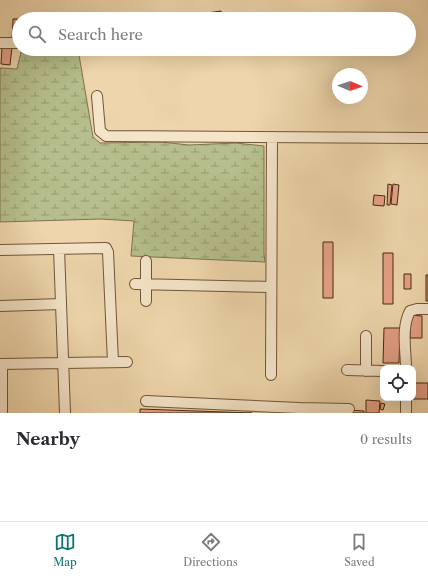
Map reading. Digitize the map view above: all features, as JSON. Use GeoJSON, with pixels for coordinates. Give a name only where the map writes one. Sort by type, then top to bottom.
{"type":"FeatureCollection","features":[{"type":"Feature","properties":{"kind":"street"},"geometry":{"type":"LineString","coordinates":[[0,43],[12,43]]}},
{"type":"Feature","properties":{"kind":"street"},"geometry":{"type":"LineString","coordinates":[[98,96],[100,131],[106,136],[428,138]]}},
{"type":"Feature","properties":{"kind":"street"},"geometry":{"type":"LineString","coordinates":[[271,375],[272,137]]}},
{"type":"Feature","properties":{"kind":"street"},"geometry":{"type":"LineString","coordinates":[[0,250],[106,248],[113,362]]}},
{"type":"Feature","properties":{"kind":"street"},"geometry":{"type":"LineString","coordinates":[[59,249],[64,363],[64,413]]}},
{"type":"Feature","properties":{"kind":"street"},"geometry":{"type":"LineString","coordinates":[[146,261],[146,300]]}},
{"type":"Feature","properties":{"kind":"street"},"geometry":{"type":"LineString","coordinates":[[135,284],[271,287]]}},
{"type":"Feature","properties":{"kind":"street"},"geometry":{"type":"LineString","coordinates":[[0,306],[61,304]]}},
{"type":"Feature","properties":{"kind":"street"},"geometry":{"type":"LineString","coordinates":[[406,365],[405,326],[407,317],[410,311],[417,309],[428,309]]}},
{"type":"Feature","properties":{"kind":"street"},"geometry":{"type":"LineString","coordinates":[[366,336],[366,371]]}},
{"type":"Feature","properties":{"kind":"street"},"geometry":{"type":"LineString","coordinates":[[2,413],[1,364],[127,362]]}},
{"type":"Feature","properties":{"kind":"street"},"geometry":{"type":"LineString","coordinates":[[347,370],[380,371]]}},
{"type":"Feature","properties":{"kind":"street"},"geometry":{"type":"LineString","coordinates":[[146,401],[299,410],[349,409]]}},
{"type":"Feature","properties":{"kind":"street"},"geometry":{"type":"LineString","coordinates":[[406,401],[406,413]]}},
{"type":"Feature","properties":{"kind":"green space"},"geometry":{"type":"Polygon","coordinates":[[[20,56],[79,56],[93,137],[100,143],[161,142],[189,145],[236,143],[264,146],[265,262],[131,256],[134,221],[101,219],[0,222],[0,68],[17,69],[20,56]]]}},
{"type":"Feature","properties":{"kind":"building"},"geometry":{"type":"Polygon","coordinates":[[[2,47],[12,47],[10,65],[1,64],[2,47]]]}},
{"type":"Feature","properties":{"kind":"building"},"geometry":{"type":"Polygon","coordinates":[[[388,184],[392,185],[390,205],[387,205],[388,184]]]}},
{"type":"Feature","properties":{"kind":"building"},"geometry":{"type":"Polygon","coordinates":[[[393,184],[399,185],[397,205],[391,204],[393,184]]]}},
{"type":"Feature","properties":{"kind":"building"},"geometry":{"type":"Polygon","coordinates":[[[374,195],[385,196],[384,206],[373,205],[374,195]]]}},
{"type":"Feature","properties":{"kind":"building"},"geometry":{"type":"Polygon","coordinates":[[[323,242],[333,242],[333,298],[323,298],[323,242]]]}},
{"type":"Feature","properties":{"kind":"building"},"geometry":{"type":"Polygon","coordinates":[[[383,253],[393,253],[393,304],[383,304],[383,253]]]}},
{"type":"Feature","properties":{"kind":"building"},"geometry":{"type":"Polygon","coordinates":[[[404,274],[411,274],[411,289],[404,289],[404,274]]]}},
{"type":"Feature","properties":{"kind":"building"},"geometry":{"type":"Polygon","coordinates":[[[426,275],[428,275],[428,301],[426,301],[426,275]]]}},
{"type":"Feature","properties":{"kind":"building"},"geometry":{"type":"Polygon","coordinates":[[[410,315],[422,316],[422,338],[410,338],[410,315]]]}},
{"type":"Feature","properties":{"kind":"building"},"geometry":{"type":"Polygon","coordinates":[[[384,328],[400,328],[399,363],[383,363],[384,328]]]}},
{"type":"Feature","properties":{"kind":"building"},"geometry":{"type":"Polygon","coordinates":[[[416,383],[428,383],[428,399],[416,399],[416,383]]]}},
{"type":"Feature","properties":{"kind":"building"},"geometry":{"type":"Polygon","coordinates":[[[366,400],[380,401],[379,413],[366,413],[366,400]]]}},
{"type":"Feature","properties":{"kind":"building"},"geometry":{"type":"Polygon","coordinates":[[[381,403],[385,404],[383,410],[380,409],[381,403]]]}},
{"type":"Feature","properties":{"kind":"building"},"geometry":{"type":"Polygon","coordinates":[[[140,409],[252,413],[140,413],[140,409]]]}},
{"type":"Feature","properties":{"kind":"building"},"geometry":{"type":"Polygon","coordinates":[[[350,410],[364,411],[364,413],[350,413],[350,410]]]}}]}
